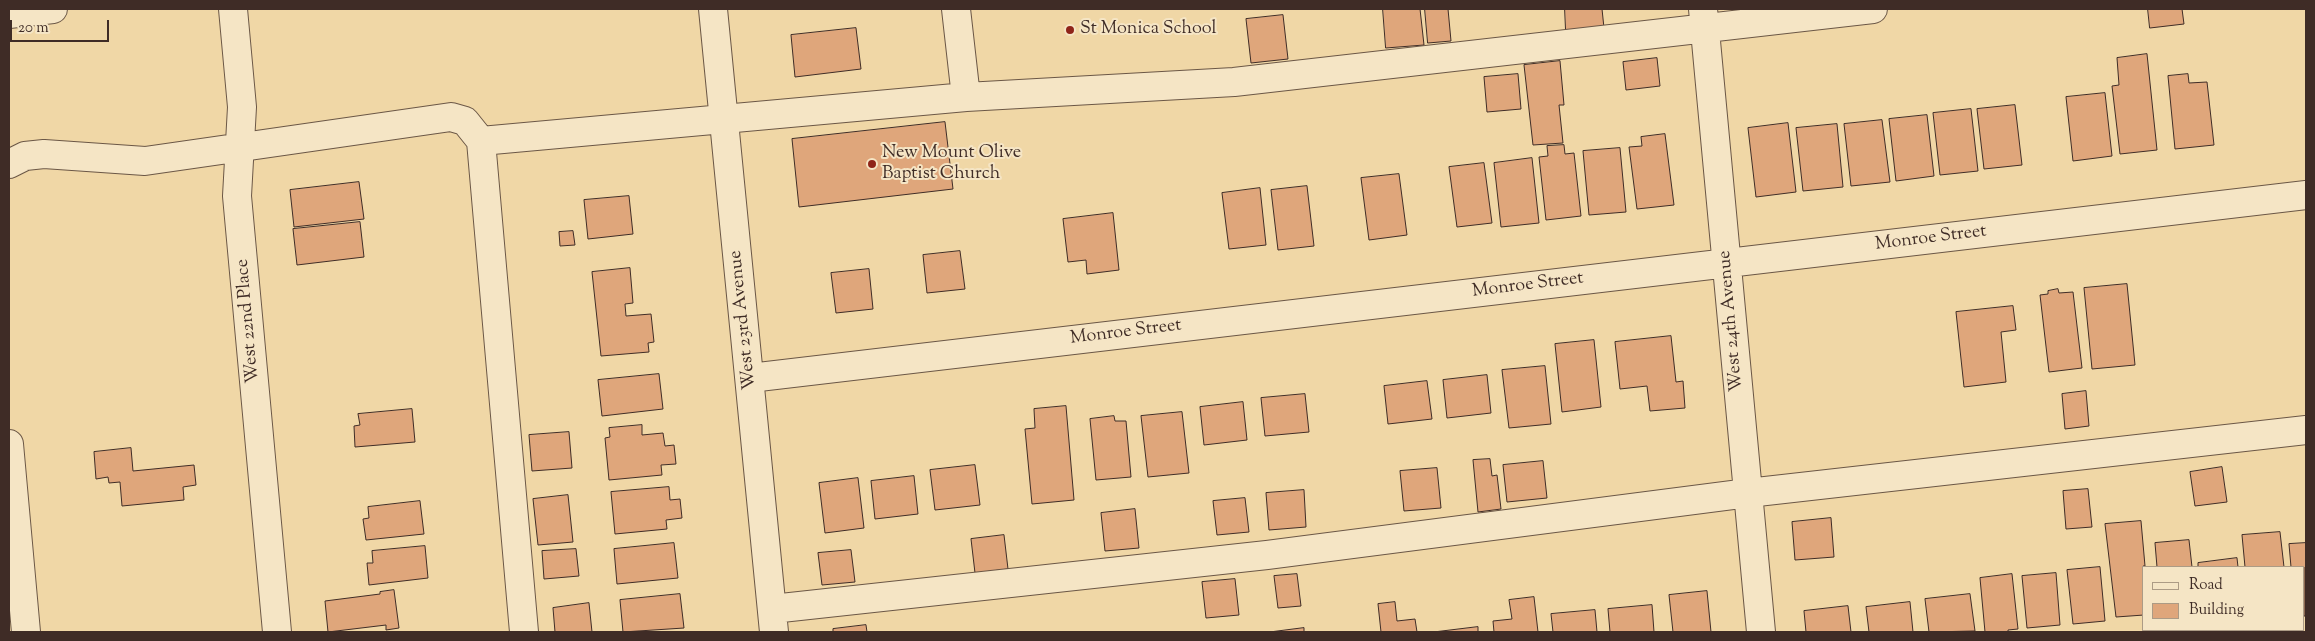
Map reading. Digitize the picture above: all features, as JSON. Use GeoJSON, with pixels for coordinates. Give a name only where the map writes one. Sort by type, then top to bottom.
{"type":"FeatureCollection","features":[{"type":"Feature","properties":{"kind":"street"},"geometry":{"type":"LineString","coordinates":[[9,14],[53,9]]}},
{"type":"Feature","properties":{"kind":"street","name":"West 22nd Place"},"geometry":{"type":"LineString","coordinates":[[233,9],[242,107],[237,196],[278,632]]}},
{"type":"Feature","properties":{"kind":"street","name":"West 23rd Avenue"},"geometry":{"type":"LineString","coordinates":[[713,9],[773,621]]}},
{"type":"Feature","properties":{"kind":"street"},"geometry":{"type":"LineString","coordinates":[[956,9],[966,97]]}},
{"type":"Feature","properties":{"kind":"street"},"geometry":{"type":"LineString","coordinates":[[480,141],[966,97],[1234,82],[1704,19],[1874,9]]}},
{"type":"Feature","properties":{"kind":"street","name":"West 24th Avenue"},"geometry":{"type":"LineString","coordinates":[[1704,19],[1761,632]]}},
{"type":"Feature","properties":{"kind":"street"},"geometry":{"type":"LineString","coordinates":[[9,164],[25,156],[44,154],[145,161],[450,117],[465,121],[480,141],[524,632]]}},
{"type":"Feature","properties":{"kind":"street","name":"Monroe Street"},"geometry":{"type":"LineString","coordinates":[[750,378],[2306,195]]}},
{"type":"Feature","properties":{"kind":"street"},"geometry":{"type":"LineString","coordinates":[[773,621],[1748,493],[2306,430]]}},
{"type":"Feature","properties":{"kind":"street"},"geometry":{"type":"LineString","coordinates":[[9,444],[26,632]]}},
{"type":"Feature","properties":{"kind":"building"},"geometry":{"type":"Polygon","coordinates":[[[1383,9],[1420,9],[1424,45],[1386,48],[1383,9]]]}},
{"type":"Feature","properties":{"kind":"building"},"geometry":{"type":"Polygon","coordinates":[[[1425,9],[1448,9],[1451,41],[1428,43],[1425,9]]]}},
{"type":"Feature","properties":{"kind":"building"},"geometry":{"type":"Polygon","coordinates":[[[1565,9],[1602,9],[1604,28],[1566,31],[1565,9]]]}},
{"type":"Feature","properties":{"kind":"building"},"geometry":{"type":"Polygon","coordinates":[[[2148,9],[2182,9],[2184,24],[2150,28],[2148,9]]]}},
{"type":"Feature","properties":{"kind":"building"},"geometry":{"type":"Polygon","coordinates":[[[1283,15],[1288,59],[1251,63],[1246,19],[1283,15]]]}},
{"type":"Feature","properties":{"kind":"building"},"geometry":{"type":"Polygon","coordinates":[[[856,28],[861,69],[795,77],[791,35],[856,28]]]}},
{"type":"Feature","properties":{"kind":"building"},"geometry":{"type":"Polygon","coordinates":[[[2147,54],[2157,150],[2120,154],[2112,86],[2119,85],[2117,58],[2147,54]]]}},
{"type":"Feature","properties":{"kind":"building"},"geometry":{"type":"Polygon","coordinates":[[[1657,58],[1660,86],[1626,90],[1623,62],[1657,58]]]}},
{"type":"Feature","properties":{"kind":"building"},"geometry":{"type":"Polygon","coordinates":[[[1560,61],[1564,105],[1559,105],[1563,143],[1533,145],[1524,65],[1560,61]]]}},
{"type":"Feature","properties":{"kind":"building"},"geometry":{"type":"Polygon","coordinates":[[[1518,74],[1521,109],[1487,112],[1484,77],[1518,74]]]}},
{"type":"Feature","properties":{"kind":"building"},"geometry":{"type":"Polygon","coordinates":[[[2188,74],[2189,83],[2207,82],[2214,145],[2175,149],[2168,76],[2188,74]]]}},
{"type":"Feature","properties":{"kind":"building"},"geometry":{"type":"Polygon","coordinates":[[[2105,93],[2112,156],[2073,161],[2066,97],[2105,93]]]}},
{"type":"Feature","properties":{"kind":"building"},"geometry":{"type":"Polygon","coordinates":[[[2015,105],[2022,165],[1984,169],[1977,109],[2015,105]]]}},
{"type":"Feature","properties":{"kind":"building"},"geometry":{"type":"Polygon","coordinates":[[[1971,109],[1978,171],[1940,175],[1933,113],[1971,109]]]}},
{"type":"Feature","properties":{"kind":"building"},"geometry":{"type":"Polygon","coordinates":[[[1927,115],[1934,176],[1896,181],[1889,119],[1927,115]]]}},
{"type":"Feature","properties":{"kind":"building"},"geometry":{"type":"Polygon","coordinates":[[[1882,120],[1890,182],[1851,186],[1844,124],[1882,120]]]}},
{"type":"Feature","properties":{"kind":"building","name":"New Mount Olive Baptist Church"},"geometry":{"type":"Polygon","coordinates":[[[945,122],[953,189],[799,207],[792,139],[945,122]]]}},
{"type":"Feature","properties":{"kind":"building"},"geometry":{"type":"Polygon","coordinates":[[[1788,123],[1796,192],[1756,197],[1748,128],[1788,123]]]}},
{"type":"Feature","properties":{"kind":"building"},"geometry":{"type":"Polygon","coordinates":[[[1837,124],[1843,187],[1803,191],[1796,128],[1837,124]]]}},
{"type":"Feature","properties":{"kind":"building"},"geometry":{"type":"Polygon","coordinates":[[[1665,134],[1674,205],[1637,209],[1629,147],[1642,146],[1641,137],[1665,134]]]}},
{"type":"Feature","properties":{"kind":"building"},"geometry":{"type":"Polygon","coordinates":[[[1564,145],[1565,154],[1574,153],[1581,216],[1546,220],[1539,157],[1548,156],[1547,146],[1564,145]]]}},
{"type":"Feature","properties":{"kind":"building"},"geometry":{"type":"Polygon","coordinates":[[[1620,148],[1626,212],[1589,215],[1583,151],[1620,148]]]}},
{"type":"Feature","properties":{"kind":"building"},"geometry":{"type":"Polygon","coordinates":[[[1532,158],[1539,223],[1501,227],[1494,163],[1532,158]]]}},
{"type":"Feature","properties":{"kind":"building"},"geometry":{"type":"Polygon","coordinates":[[[1484,163],[1492,223],[1457,227],[1449,167],[1484,163]]]}},
{"type":"Feature","properties":{"kind":"building"},"geometry":{"type":"Polygon","coordinates":[[[1399,174],[1407,235],[1369,240],[1361,178],[1399,174]]]}},
{"type":"Feature","properties":{"kind":"building"},"geometry":{"type":"Polygon","coordinates":[[[359,182],[364,219],[294,227],[290,190],[359,182]]]}},
{"type":"Feature","properties":{"kind":"building"},"geometry":{"type":"Polygon","coordinates":[[[1307,186],[1314,246],[1278,250],[1271,190],[1307,186]]]}},
{"type":"Feature","properties":{"kind":"building"},"geometry":{"type":"Polygon","coordinates":[[[1260,188],[1266,245],[1229,249],[1222,193],[1260,188]]]}},
{"type":"Feature","properties":{"kind":"building"},"geometry":{"type":"Polygon","coordinates":[[[629,196],[633,234],[588,239],[584,200],[629,196]]]}},
{"type":"Feature","properties":{"kind":"building"},"geometry":{"type":"Polygon","coordinates":[[[1113,213],[1119,270],[1087,274],[1086,260],[1068,262],[1063,219],[1113,213]]]}},
{"type":"Feature","properties":{"kind":"building"},"geometry":{"type":"Polygon","coordinates":[[[360,222],[364,257],[297,265],[293,229],[360,222]]]}},
{"type":"Feature","properties":{"kind":"building"},"geometry":{"type":"Polygon","coordinates":[[[573,231],[575,245],[560,246],[559,232],[573,231]]]}},
{"type":"Feature","properties":{"kind":"building"},"geometry":{"type":"Polygon","coordinates":[[[960,251],[965,289],[927,293],[923,255],[960,251]]]}},
{"type":"Feature","properties":{"kind":"building"},"geometry":{"type":"Polygon","coordinates":[[[630,268],[633,303],[625,304],[626,316],[651,314],[654,342],[648,343],[649,352],[601,356],[592,272],[630,268]]]}},
{"type":"Feature","properties":{"kind":"building"},"geometry":{"type":"Polygon","coordinates":[[[869,269],[873,309],[836,313],[831,273],[869,269]]]}},
{"type":"Feature","properties":{"kind":"building"},"geometry":{"type":"Polygon","coordinates":[[[2127,284],[2135,365],[2092,369],[2084,288],[2127,284]]]}},
{"type":"Feature","properties":{"kind":"building"},"geometry":{"type":"Polygon","coordinates":[[[2058,289],[2059,293],[2073,292],[2082,368],[2049,372],[2040,295],[2048,294],[2048,291],[2058,289]]]}},
{"type":"Feature","properties":{"kind":"building"},"geometry":{"type":"Polygon","coordinates":[[[2013,306],[2016,330],[2001,332],[2006,382],[1964,387],[1956,312],[2013,306]]]}},
{"type":"Feature","properties":{"kind":"building"},"geometry":{"type":"Polygon","coordinates":[[[1671,336],[1676,382],[1683,381],[1685,408],[1650,411],[1647,386],[1620,389],[1615,342],[1671,336]]]}},
{"type":"Feature","properties":{"kind":"building"},"geometry":{"type":"Polygon","coordinates":[[[1594,340],[1601,407],[1562,412],[1555,344],[1594,340]]]}},
{"type":"Feature","properties":{"kind":"building"},"geometry":{"type":"Polygon","coordinates":[[[1545,366],[1551,424],[1509,428],[1502,370],[1545,366]]]}},
{"type":"Feature","properties":{"kind":"building"},"geometry":{"type":"Polygon","coordinates":[[[659,374],[663,409],[602,416],[598,380],[659,374]]]}},
{"type":"Feature","properties":{"kind":"building"},"geometry":{"type":"Polygon","coordinates":[[[1487,375],[1491,413],[1447,418],[1443,380],[1487,375]]]}},
{"type":"Feature","properties":{"kind":"building"},"geometry":{"type":"Polygon","coordinates":[[[1427,381],[1432,419],[1388,424],[1384,386],[1427,381]]]}},
{"type":"Feature","properties":{"kind":"building"},"geometry":{"type":"Polygon","coordinates":[[[2086,391],[2089,426],[2065,429],[2062,394],[2086,391]]]}},
{"type":"Feature","properties":{"kind":"building"},"geometry":{"type":"Polygon","coordinates":[[[1305,394],[1309,432],[1265,436],[1261,398],[1305,394]]]}},
{"type":"Feature","properties":{"kind":"building"},"geometry":{"type":"Polygon","coordinates":[[[1243,402],[1247,440],[1204,445],[1200,407],[1243,402]]]}},
{"type":"Feature","properties":{"kind":"building"},"geometry":{"type":"Polygon","coordinates":[[[1066,406],[1074,500],[1032,504],[1025,429],[1035,428],[1034,409],[1066,406]]]}},
{"type":"Feature","properties":{"kind":"building"},"geometry":{"type":"Polygon","coordinates":[[[412,409],[415,442],[355,447],[354,426],[360,425],[358,414],[412,409]]]}},
{"type":"Feature","properties":{"kind":"building"},"geometry":{"type":"Polygon","coordinates":[[[1182,412],[1189,473],[1148,477],[1141,416],[1182,412]]]}},
{"type":"Feature","properties":{"kind":"building"},"geometry":{"type":"Polygon","coordinates":[[[1114,416],[1115,421],[1126,421],[1131,477],[1096,480],[1090,419],[1114,416]]]}},
{"type":"Feature","properties":{"kind":"building"},"geometry":{"type":"Polygon","coordinates":[[[642,425],[642,435],[663,433],[665,446],[674,445],[676,464],[661,465],[662,475],[609,480],[605,438],[610,437],[609,428],[642,425]]]}},
{"type":"Feature","properties":{"kind":"building"},"geometry":{"type":"Polygon","coordinates":[[[569,432],[572,468],[532,471],[529,435],[569,432]]]}},
{"type":"Feature","properties":{"kind":"building"},"geometry":{"type":"Polygon","coordinates":[[[131,448],[133,471],[194,465],[196,485],[183,487],[184,500],[122,506],[120,482],[109,483],[108,477],[96,479],[94,452],[131,448]]]}},
{"type":"Feature","properties":{"kind":"building"},"geometry":{"type":"Polygon","coordinates":[[[1490,459],[1492,476],[1497,475],[1501,509],[1478,512],[1473,460],[1490,459]]]}},
{"type":"Feature","properties":{"kind":"building"},"geometry":{"type":"Polygon","coordinates":[[[1543,461],[1547,498],[1507,502],[1503,465],[1543,461]]]}},
{"type":"Feature","properties":{"kind":"building"},"geometry":{"type":"Polygon","coordinates":[[[975,465],[980,505],[935,510],[930,470],[975,465]]]}},
{"type":"Feature","properties":{"kind":"building"},"geometry":{"type":"Polygon","coordinates":[[[2222,467],[2227,502],[2195,506],[2190,472],[2222,467]]]}},
{"type":"Feature","properties":{"kind":"building"},"geometry":{"type":"Polygon","coordinates":[[[1437,468],[1441,508],[1404,511],[1400,471],[1437,468]]]}},
{"type":"Feature","properties":{"kind":"building"},"geometry":{"type":"Polygon","coordinates":[[[914,476],[918,514],[875,519],[871,481],[914,476]]]}},
{"type":"Feature","properties":{"kind":"building"},"geometry":{"type":"Polygon","coordinates":[[[858,478],[864,528],[825,533],[819,483],[858,478]]]}},
{"type":"Feature","properties":{"kind":"building"},"geometry":{"type":"Polygon","coordinates":[[[669,487],[670,500],[680,499],[682,518],[666,520],[667,529],[615,534],[611,492],[669,487]]]}},
{"type":"Feature","properties":{"kind":"building"},"geometry":{"type":"Polygon","coordinates":[[[2088,489],[2092,527],[2066,529],[2063,491],[2088,489]]]}},
{"type":"Feature","properties":{"kind":"building"},"geometry":{"type":"Polygon","coordinates":[[[1304,490],[1306,527],[1269,530],[1266,493],[1304,490]]]}},
{"type":"Feature","properties":{"kind":"building"},"geometry":{"type":"Polygon","coordinates":[[[568,495],[573,542],[538,545],[533,499],[568,495]]]}},
{"type":"Feature","properties":{"kind":"building"},"geometry":{"type":"Polygon","coordinates":[[[1245,498],[1249,532],[1217,535],[1213,501],[1245,498]]]}},
{"type":"Feature","properties":{"kind":"building"},"geometry":{"type":"Polygon","coordinates":[[[420,501],[424,534],[366,540],[363,519],[369,518],[368,507],[420,501]]]}},
{"type":"Feature","properties":{"kind":"building"},"geometry":{"type":"Polygon","coordinates":[[[1135,509],[1139,548],[1105,551],[1101,513],[1135,509]]]}},
{"type":"Feature","properties":{"kind":"building"},"geometry":{"type":"Polygon","coordinates":[[[1831,518],[1834,557],[1795,560],[1792,522],[1831,518]]]}},
{"type":"Feature","properties":{"kind":"building"},"geometry":{"type":"Polygon","coordinates":[[[2141,521],[2145,566],[2142,566],[2142,615],[2116,617],[2105,524],[2141,521]]]}},
{"type":"Feature","properties":{"kind":"building"},"geometry":{"type":"Polygon","coordinates":[[[2280,532],[2284,566],[2245,566],[2242,535],[2280,532]]]}},
{"type":"Feature","properties":{"kind":"building"},"geometry":{"type":"Polygon","coordinates":[[[1004,535],[1008,569],[975,573],[971,539],[1004,535]]]}},
{"type":"Feature","properties":{"kind":"building"},"geometry":{"type":"Polygon","coordinates":[[[2189,540],[2192,566],[2157,566],[2155,543],[2189,540]]]}},
{"type":"Feature","properties":{"kind":"building"},"geometry":{"type":"Polygon","coordinates":[[[674,543],[678,578],[617,584],[614,549],[674,543]]]}},
{"type":"Feature","properties":{"kind":"building"},"geometry":{"type":"Polygon","coordinates":[[[2306,543],[2306,616],[2305,566],[2291,566],[2289,544],[2306,543]]]}},
{"type":"Feature","properties":{"kind":"building"},"geometry":{"type":"Polygon","coordinates":[[[425,546],[428,578],[369,585],[367,563],[373,563],[372,551],[425,546]]]}},
{"type":"Feature","properties":{"kind":"building"},"geometry":{"type":"Polygon","coordinates":[[[576,549],[579,576],[544,579],[542,551],[576,549]]]}},
{"type":"Feature","properties":{"kind":"building"},"geometry":{"type":"Polygon","coordinates":[[[851,550],[855,582],[822,585],[818,553],[851,550]]]}},
{"type":"Feature","properties":{"kind":"building"},"geometry":{"type":"Polygon","coordinates":[[[2237,558],[2238,566],[2198,566],[2198,563],[2237,558]]]}},
{"type":"Feature","properties":{"kind":"building"},"geometry":{"type":"Polygon","coordinates":[[[2100,567],[2105,621],[2073,624],[2067,570],[2100,567]]]}},
{"type":"Feature","properties":{"kind":"building"},"geometry":{"type":"Polygon","coordinates":[[[2056,573],[2060,625],[2027,628],[2022,576],[2056,573]]]}},
{"type":"Feature","properties":{"kind":"building"},"geometry":{"type":"Polygon","coordinates":[[[1297,574],[1301,606],[1278,608],[1274,576],[1297,574]]]}},
{"type":"Feature","properties":{"kind":"building"},"geometry":{"type":"Polygon","coordinates":[[[2012,574],[2018,629],[2008,630],[2008,632],[1985,632],[1980,578],[2012,574]]]}},
{"type":"Feature","properties":{"kind":"building"},"geometry":{"type":"Polygon","coordinates":[[[1235,579],[1239,615],[1206,618],[1202,582],[1235,579]]]}},
{"type":"Feature","properties":{"kind":"building"},"geometry":{"type":"Polygon","coordinates":[[[394,590],[399,628],[386,630],[386,625],[328,632],[325,601],[380,594],[380,592],[394,590]]]}},
{"type":"Feature","properties":{"kind":"building"},"geometry":{"type":"Polygon","coordinates":[[[1707,591],[1711,632],[1673,632],[1669,595],[1707,591]]]}},
{"type":"Feature","properties":{"kind":"building"},"geometry":{"type":"Polygon","coordinates":[[[680,594],[684,628],[623,632],[620,600],[680,594]]]}},
{"type":"Feature","properties":{"kind":"building"},"geometry":{"type":"Polygon","coordinates":[[[1970,594],[1975,631],[1929,632],[1925,599],[1970,594]]]}},
{"type":"Feature","properties":{"kind":"building"},"geometry":{"type":"Polygon","coordinates":[[[1534,597],[1538,632],[1494,632],[1493,621],[1512,619],[1509,600],[1534,597]]]}},
{"type":"Feature","properties":{"kind":"building"},"geometry":{"type":"Polygon","coordinates":[[[1395,602],[1397,621],[1415,619],[1417,632],[1381,632],[1378,604],[1395,602]]]}},
{"type":"Feature","properties":{"kind":"building"},"geometry":{"type":"Polygon","coordinates":[[[1910,602],[1913,632],[1869,632],[1866,607],[1910,602]]]}},
{"type":"Feature","properties":{"kind":"building"},"geometry":{"type":"Polygon","coordinates":[[[589,603],[592,632],[555,632],[553,608],[589,603]]]}},
{"type":"Feature","properties":{"kind":"building"},"geometry":{"type":"Polygon","coordinates":[[[1652,605],[1654,632],[1610,632],[1608,609],[1652,605]]]}},
{"type":"Feature","properties":{"kind":"building"},"geometry":{"type":"Polygon","coordinates":[[[1848,606],[1851,632],[1806,632],[1804,611],[1848,606]]]}},
{"type":"Feature","properties":{"kind":"building"},"geometry":{"type":"Polygon","coordinates":[[[1595,610],[1597,632],[1553,632],[1551,614],[1595,610]]]}},
{"type":"Feature","properties":{"kind":"building"},"geometry":{"type":"Polygon","coordinates":[[[866,625],[867,632],[833,632],[833,629],[866,625]]]}},
{"type":"Feature","properties":{"kind":"building"},"geometry":{"type":"Polygon","coordinates":[[[1478,627],[1478,632],[1434,632],[1478,627]]]}},
{"type":"Feature","properties":{"kind":"building"},"geometry":{"type":"Polygon","coordinates":[[[1304,628],[1304,632],[1270,632],[1304,628]]]}},
{"type":"Feature","properties":{"kind":"place","name":"St Monica School"},"geometry":{"type":"Point","coordinates":[1070,30]}},
{"type":"Feature","properties":{"kind":"place","name":"New Mount Olive Baptist Church"},"geometry":{"type":"Point","coordinates":[872,164]}}]}
